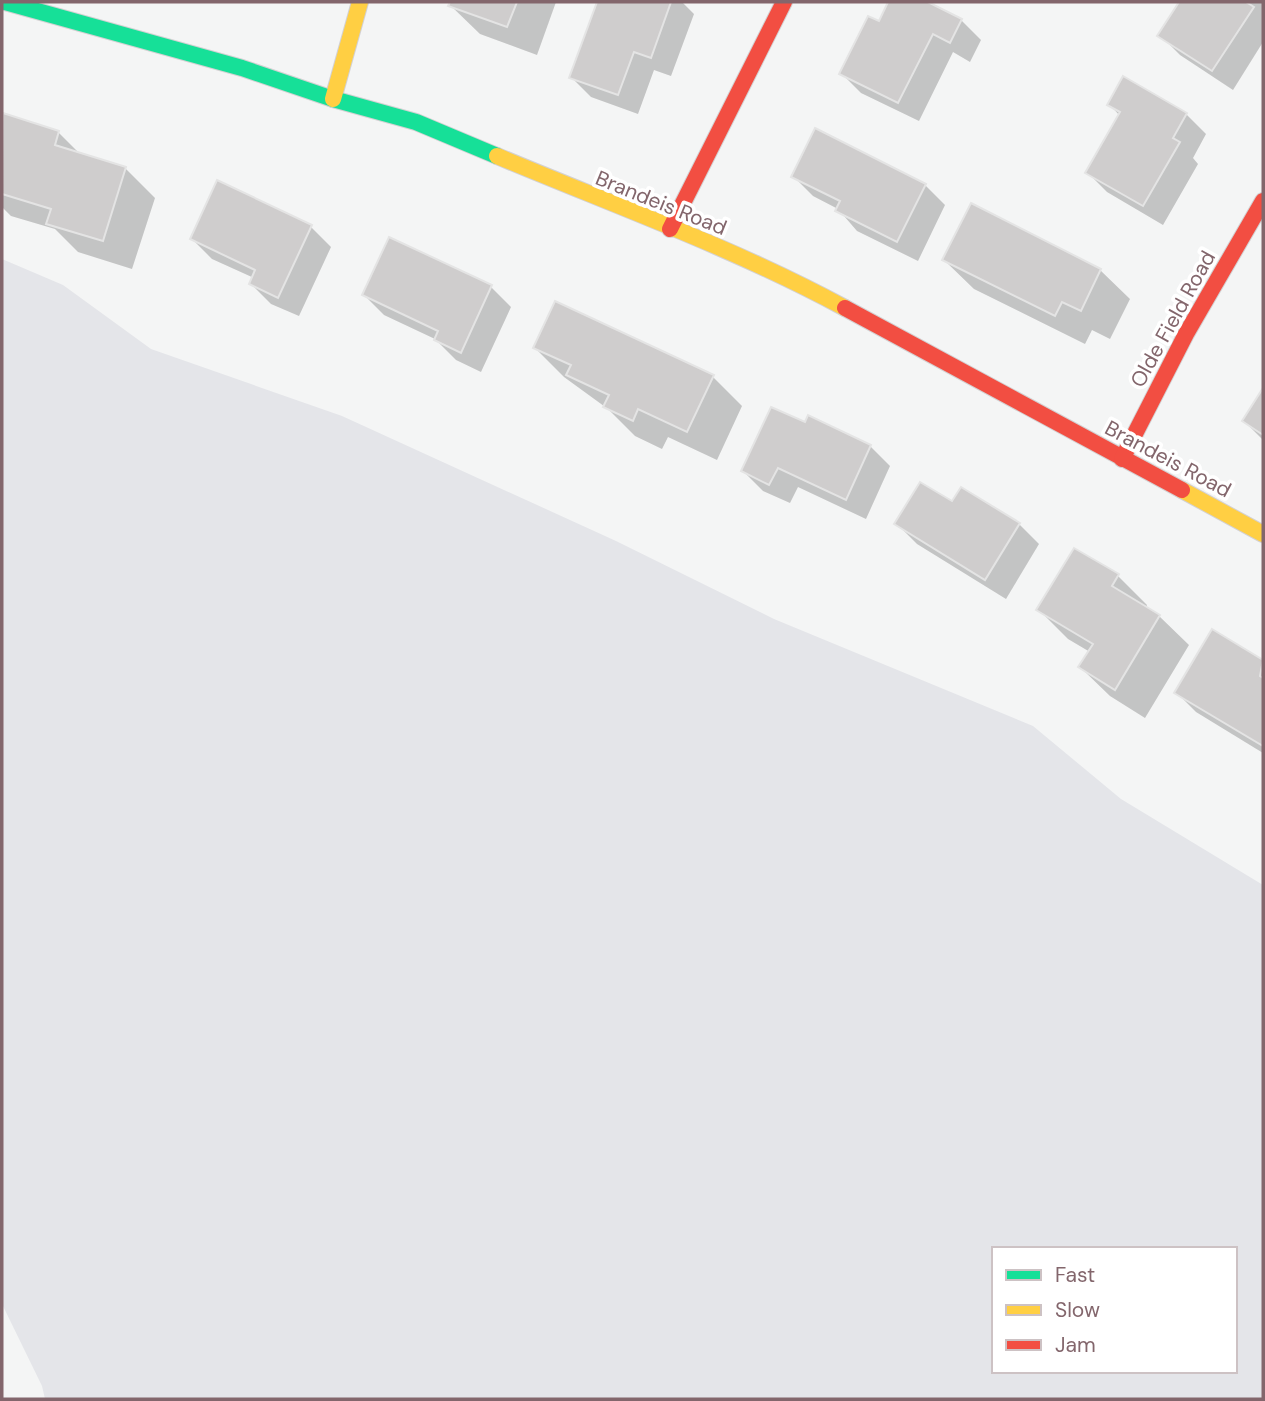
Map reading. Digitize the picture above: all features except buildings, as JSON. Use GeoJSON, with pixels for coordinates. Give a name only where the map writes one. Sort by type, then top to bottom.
{"type":"FeatureCollection","features":[{"type":"Feature","properties":{"kind":"street","name":"Brandeis Road"},"geometry":{"type":"LineString","coordinates":[[5,2],[242,68],[333,99],[416,122],[670,229],[804,286],[1263,534]]}},
{"type":"Feature","properties":{"kind":"street"},"geometry":{"type":"LineString","coordinates":[[333,99],[360,2]]}},
{"type":"Feature","properties":{"kind":"street"},"geometry":{"type":"LineString","coordinates":[[670,229],[784,2]]}},
{"type":"Feature","properties":{"kind":"street","name":"Olde Field Road"},"geometry":{"type":"LineString","coordinates":[[1122,459],[1186,334],[1263,201]]}},
{"type":"Feature","properties":{"kind":"shaded area"},"geometry":{"type":"Polygon","coordinates":[[[2,259],[63,285],[151,349],[342,416],[616,541],[774,619],[1033,726],[1121,799],[1263,885],[1263,1399],[45,1399],[42,1386],[2,1304],[2,259]]]}},
{"type":"Feature","properties":{"kind":"traffic: fast"},"geometry":{"type":"LineString","coordinates":[[5,2],[242,68],[333,99],[416,122],[497,156]]}},
{"type":"Feature","properties":{"kind":"traffic: slow"},"geometry":{"type":"LineString","coordinates":[[333,99],[360,2]]}},
{"type":"Feature","properties":{"kind":"traffic: slow"},"geometry":{"type":"LineString","coordinates":[[497,156],[717,246],[845,308]]}},
{"type":"Feature","properties":{"kind":"traffic: slow"},"geometry":{"type":"LineString","coordinates":[[1182,490],[1263,534]]}},
{"type":"Feature","properties":{"kind":"traffic: jam"},"geometry":{"type":"LineString","coordinates":[[670,229],[784,2]]}},
{"type":"Feature","properties":{"kind":"traffic: jam"},"geometry":{"type":"LineString","coordinates":[[1122,459],[1186,334],[1263,201]]}},
{"type":"Feature","properties":{"kind":"traffic: jam"},"geometry":{"type":"LineString","coordinates":[[845,308],[1182,490]]}}]}
